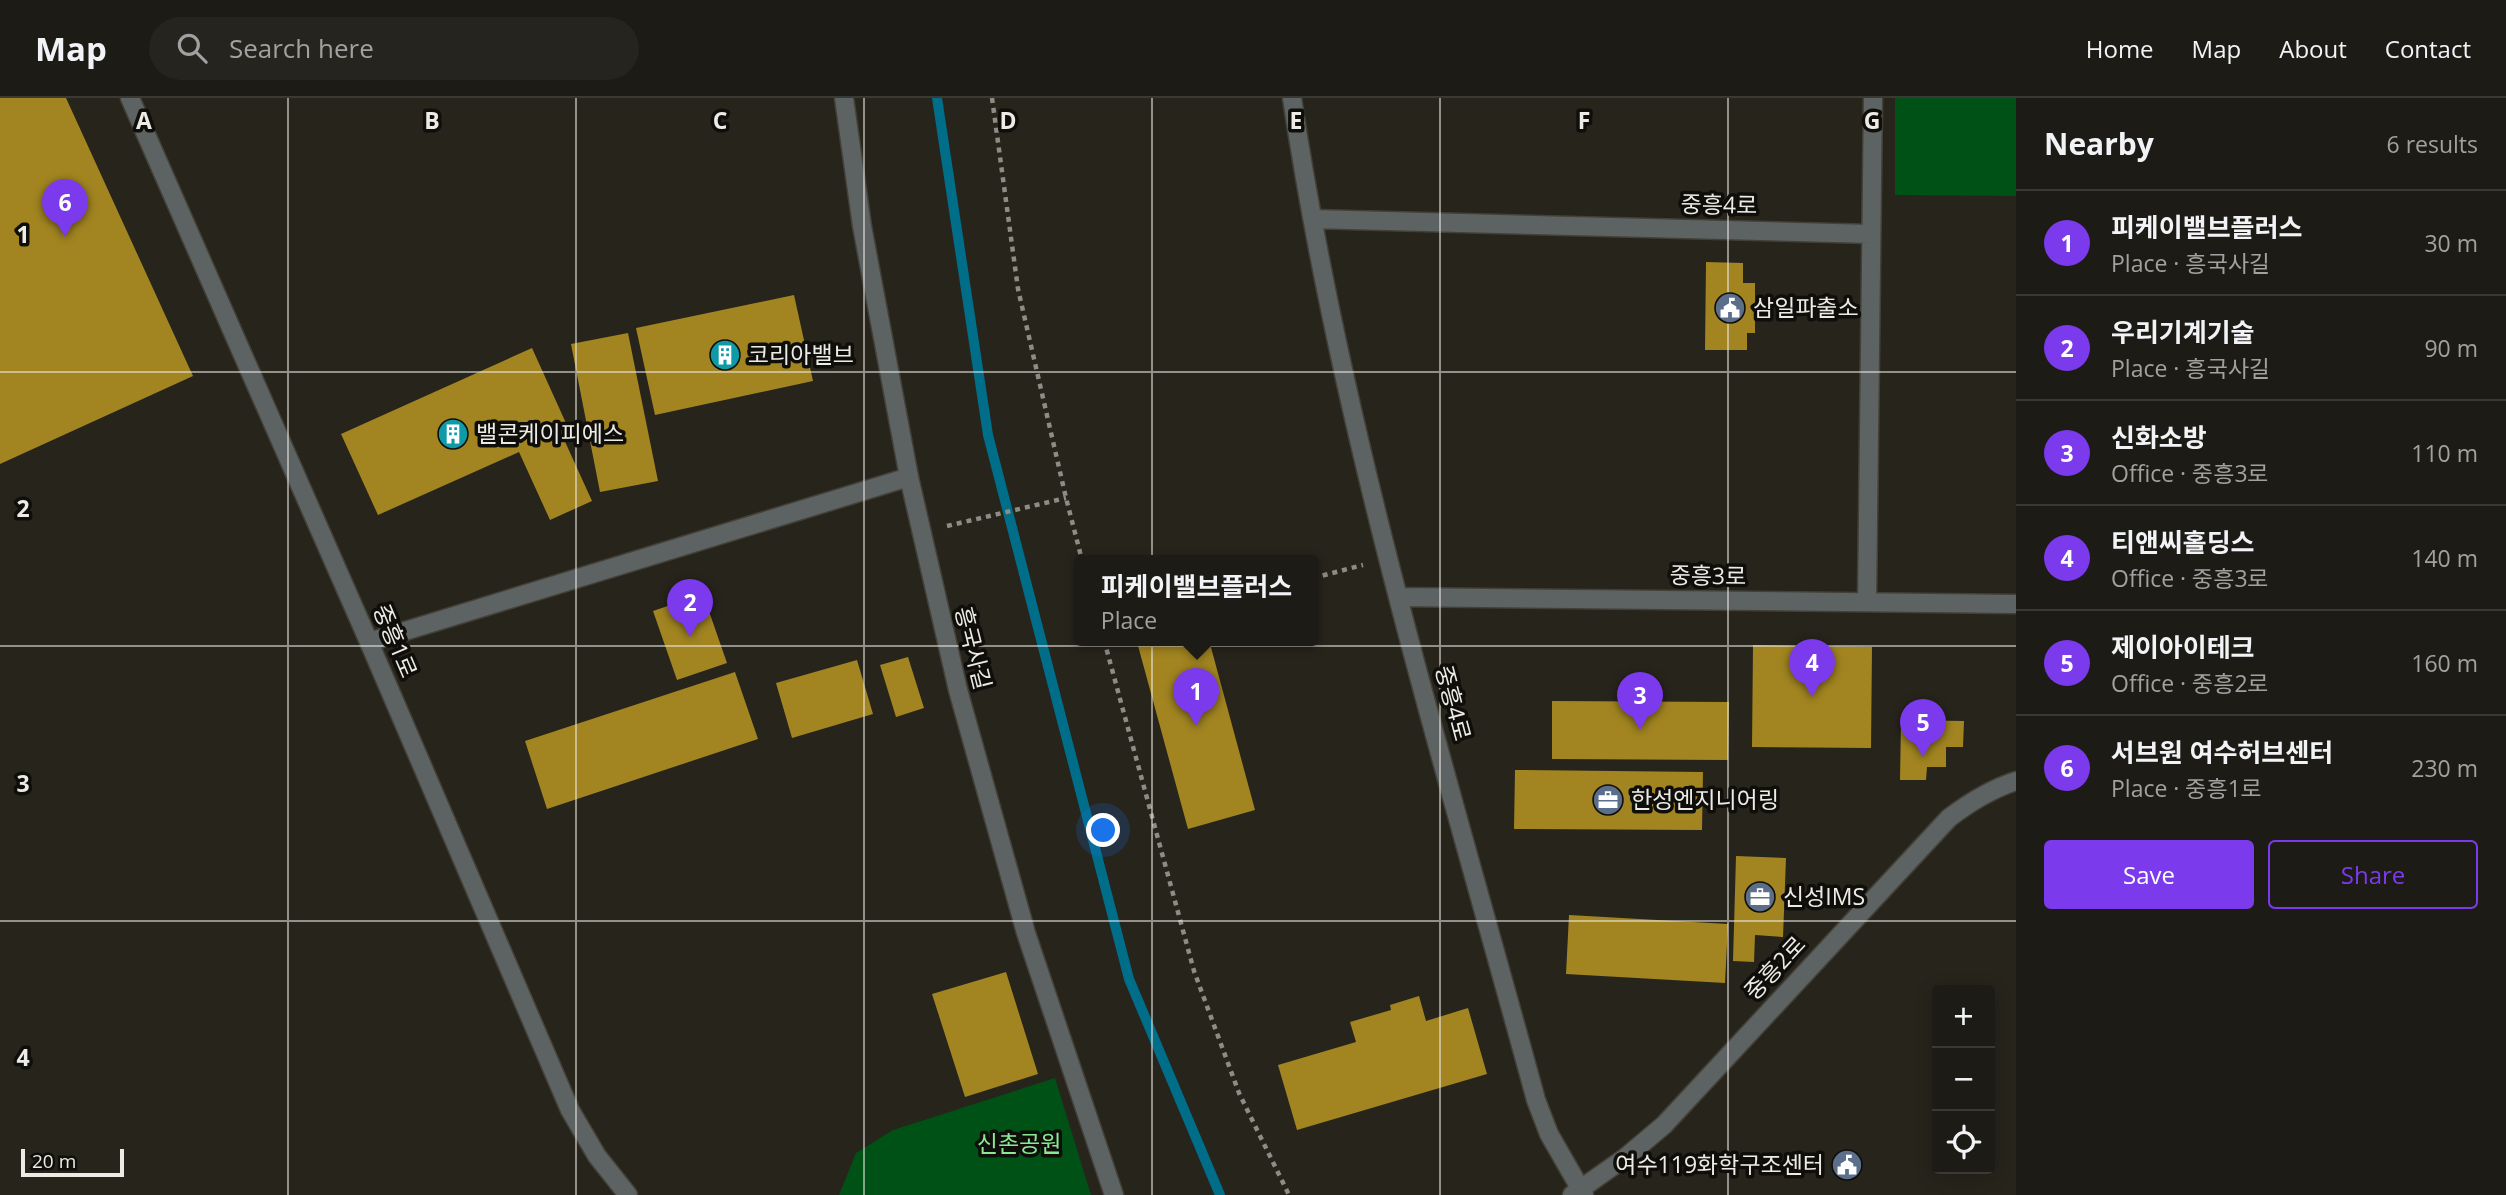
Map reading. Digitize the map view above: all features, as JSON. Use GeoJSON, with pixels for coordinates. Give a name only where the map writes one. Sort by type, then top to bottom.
{"type":"FeatureCollection","features":[{"type":"Feature","properties":{"kind":"street","name":"중흥1로"},"geometry":{"type":"LineString","coordinates":[[130,98],[369,642],[570,1110],[597,1156],[628,1195]]}},
{"type":"Feature","properties":{"kind":"street","name":"흥국사길"},"geometry":{"type":"LineString","coordinates":[[844,98],[862,226],[909,477],[958,690],[1026,933],[1114,1195]]}},
{"type":"Feature","properties":{"kind":"street","name":"중흥4로"},"geometry":{"type":"LineString","coordinates":[[1292,98],[1345,382],[1389,559],[1536,1100],[1549,1134],[1579,1193]]}},
{"type":"Feature","properties":{"kind":"street"},"geometry":{"type":"LineString","coordinates":[[1867,602],[1873,98]]}},
{"type":"Feature","properties":{"kind":"street","name":"중흥4로"},"geometry":{"type":"LineString","coordinates":[[1313,219],[1871,234]]}},
{"type":"Feature","properties":{"kind":"street"},"geometry":{"type":"LineString","coordinates":[[369,642],[909,477]]}},
{"type":"Feature","properties":{"kind":"street","name":"중흥3로"},"geometry":{"type":"LineString","coordinates":[[1399,597],[2016,604]]}},
{"type":"Feature","properties":{"kind":"street","name":"중흥2로"},"geometry":{"type":"LineString","coordinates":[[1579,1193],[1664,1125],[1949,818],[1981,796],[2016,780]]}},
{"type":"Feature","properties":{"kind":"path"},"geometry":{"type":"LineString","coordinates":[[992,98],[1018,289],[1081,555]]}},
{"type":"Feature","properties":{"kind":"path"},"geometry":{"type":"LineString","coordinates":[[920,533],[1066,498]]}},
{"type":"Feature","properties":{"kind":"path"},"geometry":{"type":"LineString","coordinates":[[1319,576],[1389,559]]}},
{"type":"Feature","properties":{"kind":"path"},"geometry":{"type":"LineString","coordinates":[[1106,646],[1198,983],[1239,1093],[1289,1195]]}},
{"type":"Feature","properties":{"kind":"green space"},"geometry":{"type":"Polygon","coordinates":[[[1895,98],[2016,98],[2016,196],[1895,195],[1895,98]]]}},
{"type":"Feature","properties":{"kind":"green space","name":"신촌공원"},"geometry":{"type":"Polygon","coordinates":[[[1055,1078],[1091,1195],[839,1195],[856,1153],[893,1130],[1055,1078]]]}},
{"type":"Feature","properties":{"kind":"building"},"geometry":{"type":"Polygon","coordinates":[[[0,98],[66,98],[193,376],[0,464],[0,98]]]}},
{"type":"Feature","properties":{"kind":"building","name":"삼일파출소"},"geometry":{"type":"Polygon","coordinates":[[[1706,262],[1743,263],[1743,283],[1755,283],[1755,333],[1747,333],[1747,350],[1705,350],[1706,262]]]}},
{"type":"Feature","properties":{"kind":"building","name":"코리아밸브"},"geometry":{"type":"Polygon","coordinates":[[[794,295],[813,381],[655,415],[636,328],[794,295]]]}},
{"type":"Feature","properties":{"kind":"building"},"geometry":{"type":"Polygon","coordinates":[[[628,333],[658,481],[600,492],[571,344],[628,333]]]}},
{"type":"Feature","properties":{"kind":"building","name":"밸콘케이피에스"},"geometry":{"type":"Polygon","coordinates":[[[532,348],[570,432],[562,435],[592,501],[550,520],[519,452],[378,515],[341,434],[532,348]]]}},
{"type":"Feature","properties":{"kind":"building"},"geometry":{"type":"Polygon","coordinates":[[[703,594],[727,663],[677,680],[653,611],[703,594]]]}},
{"type":"Feature","properties":{"kind":"building"},"geometry":{"type":"Polygon","coordinates":[[[1753,645],[1872,647],[1871,748],[1752,747],[1753,645]]]}},
{"type":"Feature","properties":{"kind":"building"},"geometry":{"type":"Polygon","coordinates":[[[1138,646],[1211,646],[1255,810],[1188,829],[1138,646]]]}},
{"type":"Feature","properties":{"kind":"building"},"geometry":{"type":"Polygon","coordinates":[[[908,657],[924,708],[896,717],[880,665],[908,657]]]}},
{"type":"Feature","properties":{"kind":"building"},"geometry":{"type":"Polygon","coordinates":[[[857,660],[873,714],[792,738],[776,683],[857,660]]]}},
{"type":"Feature","properties":{"kind":"building"},"geometry":{"type":"Polygon","coordinates":[[[735,672],[758,739],[547,809],[525,741],[735,672]]]}},
{"type":"Feature","properties":{"kind":"building"},"geometry":{"type":"Polygon","coordinates":[[[1552,701],[1729,702],[1728,760],[1552,759],[1552,701]]]}},
{"type":"Feature","properties":{"kind":"building"},"geometry":{"type":"Polygon","coordinates":[[[1901,720],[1964,721],[1963,747],[1946,747],[1946,767],[1927,767],[1926,780],[1900,780],[1901,720]]]}},
{"type":"Feature","properties":{"kind":"building","name":"한성엔지니어링"},"geometry":{"type":"Polygon","coordinates":[[[1515,770],[1703,772],[1702,830],[1514,829],[1515,770]]]}},
{"type":"Feature","properties":{"kind":"building","name":"신성IMS"},"geometry":{"type":"Polygon","coordinates":[[[1736,856],[1786,858],[1783,937],[1755,935],[1754,962],[1733,961],[1736,856]]]}},
{"type":"Feature","properties":{"kind":"building"},"geometry":{"type":"Polygon","coordinates":[[[1569,915],[1728,924],[1725,983],[1566,974],[1569,915]]]}},
{"type":"Feature","properties":{"kind":"building"},"geometry":{"type":"Polygon","coordinates":[[[1006,972],[1038,1074],[965,1097],[932,994],[1006,972]]]}},
{"type":"Feature","properties":{"kind":"building"},"geometry":{"type":"Polygon","coordinates":[[[1419,996],[1426,1021],[1468,1008],[1487,1074],[1297,1130],[1278,1065],[1356,1042],[1350,1022],[1391,1010],[1390,1005],[1419,996]]]}},
{"type":"Feature","properties":{"kind":"waterway"},"geometry":{"type":"LineString","coordinates":[[937,98],[988,435],[1129,979],[1220,1195]]}},
{"type":"Feature","properties":{"kind":"place","name":"서브원 여수허브센터"},"geometry":{"type":"Point","coordinates":[65,237]}},
{"type":"Feature","properties":{"kind":"place","name":"삼일파출소"},"geometry":{"type":"Point","coordinates":[1730,308]}},
{"type":"Feature","properties":{"kind":"place","name":"코리아밸브"},"geometry":{"type":"Point","coordinates":[725,355]}},
{"type":"Feature","properties":{"kind":"place","name":"밸콘케이피에스"},"geometry":{"type":"Point","coordinates":[453,434]}},
{"type":"Feature","properties":{"kind":"place","name":"우리기계기술"},"geometry":{"type":"Point","coordinates":[690,637]}},
{"type":"Feature","properties":{"kind":"place","name":"티앤씨홀딩스"},"geometry":{"type":"Point","coordinates":[1812,697]}},
{"type":"Feature","properties":{"kind":"place","name":"피케이밸브플러스"},"geometry":{"type":"Point","coordinates":[1196,726]}},
{"type":"Feature","properties":{"kind":"place","name":"신화소방"},"geometry":{"type":"Point","coordinates":[1640,730]}},
{"type":"Feature","properties":{"kind":"place","name":"제이아이테크"},"geometry":{"type":"Point","coordinates":[1923,757]}},
{"type":"Feature","properties":{"kind":"place","name":"한성엔지니어링"},"geometry":{"type":"Point","coordinates":[1608,800]}},
{"type":"Feature","properties":{"kind":"place","name":"신성IMS"},"geometry":{"type":"Point","coordinates":[1760,897]}},
{"type":"Feature","properties":{"kind":"place","name":"여수119화학구조센터"},"geometry":{"type":"Point","coordinates":[1847,1165]}}]}
